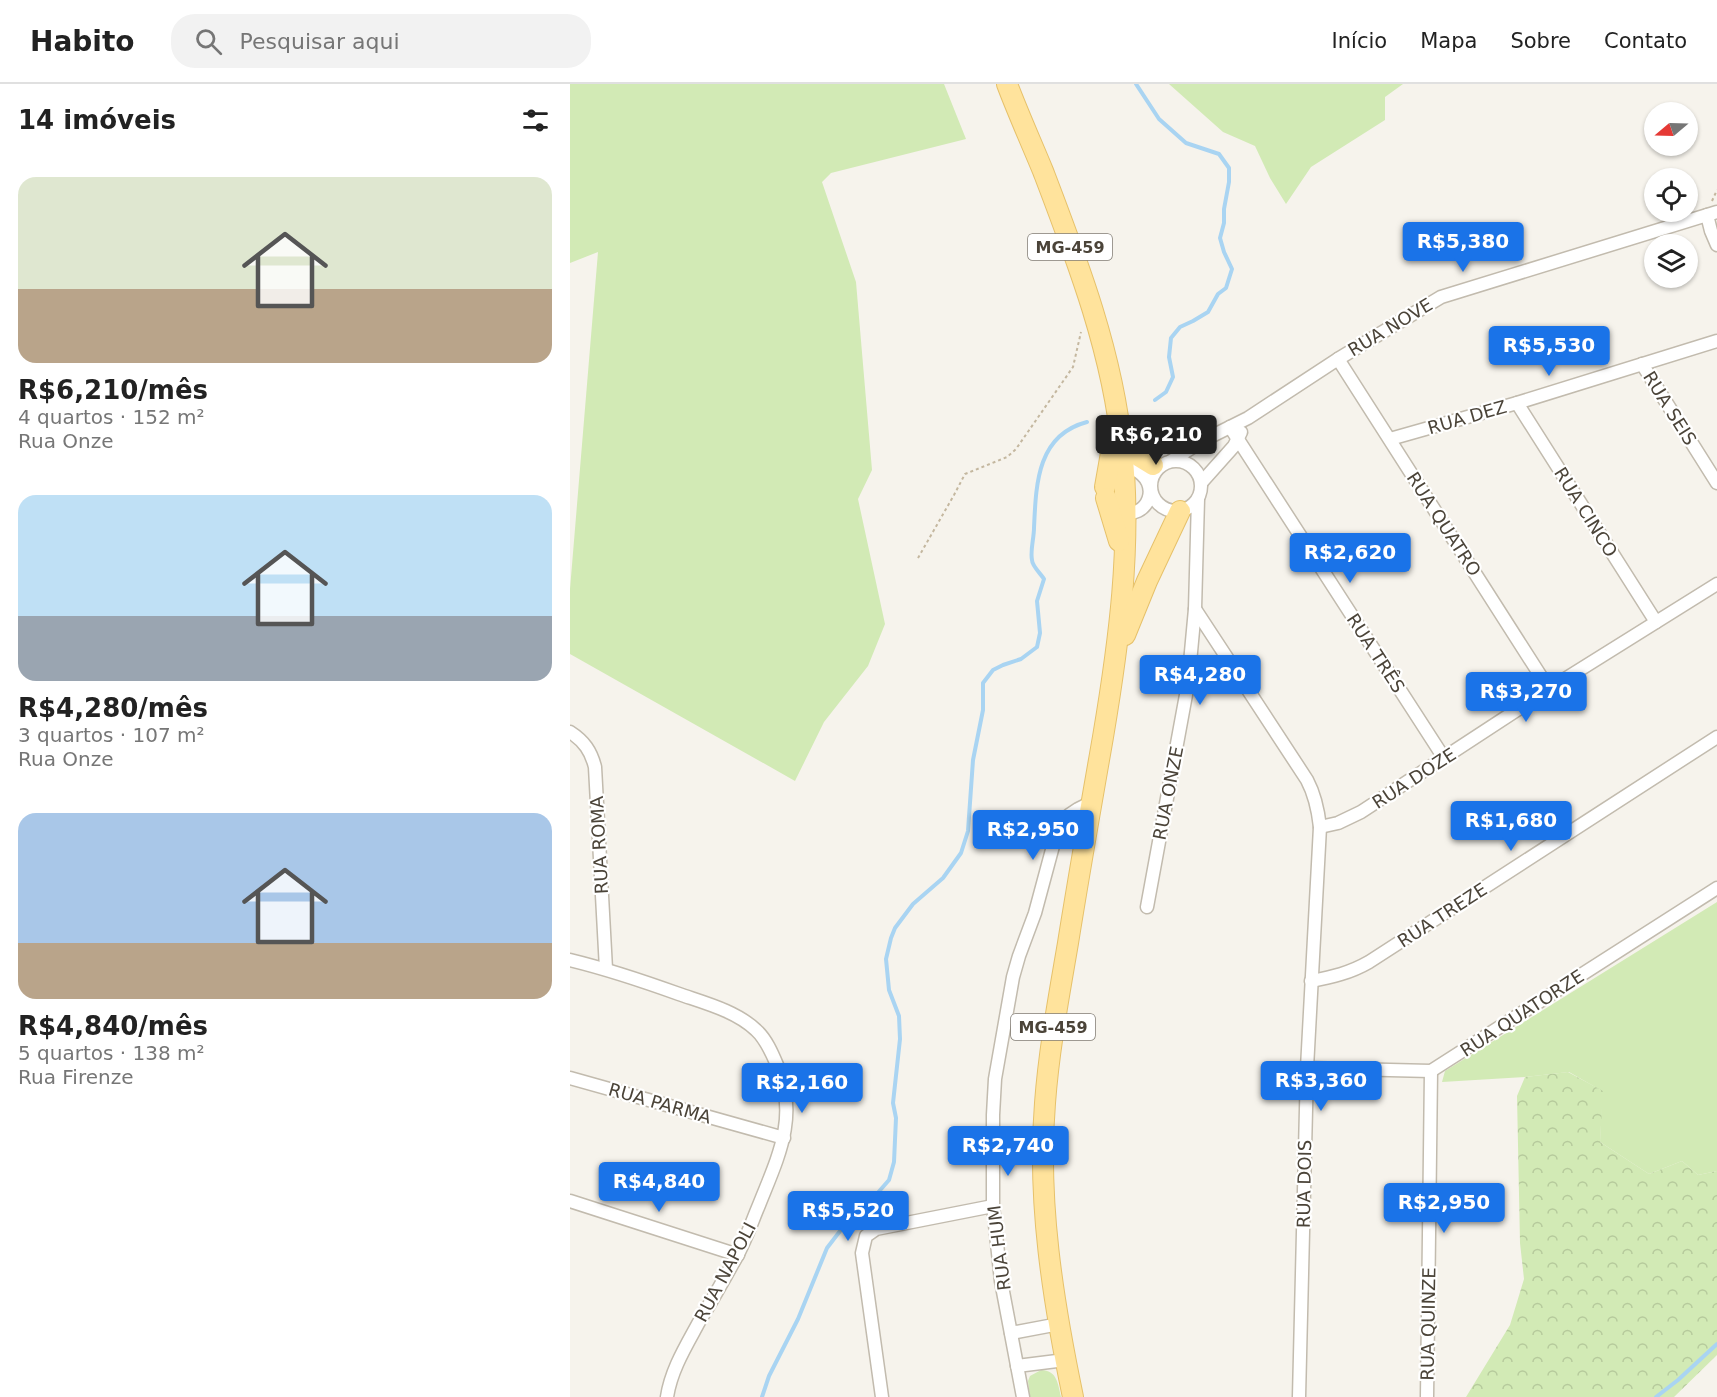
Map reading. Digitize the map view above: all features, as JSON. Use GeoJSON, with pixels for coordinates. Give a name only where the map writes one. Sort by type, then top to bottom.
{"type":"FeatureCollection","features":[{"type":"Feature","properties":{"kind":"main road","name":"MG-459"},"geometry":{"type":"LineString","coordinates":[[1006,84],[1042,170],[1091,305],[1107,363],[1129,469],[1134,510],[1125,558],[1116,660],[1053,1031],[1044,1105],[1043,1174],[1047,1241],[1059,1324],[1073,1397]]}},
{"type":"Feature","properties":{"kind":"main road"},"geometry":{"type":"LineString","coordinates":[[1119,423],[1140,457],[1162,464]]}},
{"type":"Feature","properties":{"kind":"main road"},"geometry":{"type":"LineString","coordinates":[[1119,423],[1105,493],[1125,558]]}},
{"type":"Feature","properties":{"kind":"main road"},"geometry":{"type":"LineString","coordinates":[[1116,660],[1172,510]]}},
{"type":"Feature","properties":{"kind":"street"},"geometry":{"type":"LineString","coordinates":[[1712,213],[1711,231],[1717,245]]}},
{"type":"Feature","properties":{"kind":"street","name":"RUA NOVE"},"geometry":{"type":"LineString","coordinates":[[1162,464],[1248,418],[1338,359],[1441,297],[1712,213]]}},
{"type":"Feature","properties":{"kind":"street","name":"RUA DEZ"},"geometry":{"type":"LineString","coordinates":[[1390,439],[1517,403],[1717,341]]}},
{"type":"Feature","properties":{"kind":"street","name":"RUA QUATRO"},"geometry":{"type":"LineString","coordinates":[[1338,359],[1550,689]]}},
{"type":"Feature","properties":{"kind":"street","name":"RUA SEIS"},"geometry":{"type":"LineString","coordinates":[[1642,364],[1717,483]]}},
{"type":"Feature","properties":{"kind":"street","name":"RUA CINCO"},"geometry":{"type":"LineString","coordinates":[[1517,403],[1656,622]]}},
{"type":"Feature","properties":{"kind":"street"},"geometry":{"type":"LineString","coordinates":[[1201,483],[1238,439],[1248,418]]}},
{"type":"Feature","properties":{"kind":"street","name":"RUA TRÊS"},"geometry":{"type":"LineString","coordinates":[[1230,427],[1444,758]]}},
{"type":"Feature","properties":{"kind":"street"},"geometry":{"type":"LineString","coordinates":[[1181,461],[1191,465],[1197,473],[1201,491],[1198,499],[1190,507],[1172,510],[1115,510],[1105,493],[1111,474],[1162,464],[1181,461]]}},
{"type":"Feature","properties":{"kind":"street"},"geometry":{"type":"LineString","coordinates":[[1134,510],[1147,502],[1154,472],[1162,464]]}},
{"type":"Feature","properties":{"kind":"street"},"geometry":{"type":"LineString","coordinates":[[1129,469],[1140,472],[1145,477],[1155,501],[1172,510]]}},
{"type":"Feature","properties":{"kind":"street","name":"RUA ONZE"},"geometry":{"type":"LineString","coordinates":[[1147,907],[1188,684],[1195,609],[1198,499]]}},
{"type":"Feature","properties":{"kind":"street","name":"RUA DOZE"},"geometry":{"type":"LineString","coordinates":[[1320,827],[1338,823],[1361,812],[1717,584]]}},
{"type":"Feature","properties":{"kind":"street","name":"RUA DOIS"},"geometry":{"type":"LineString","coordinates":[[1195,609],[1314,792],[1320,827],[1307,1068],[1299,1397]]}},
{"type":"Feature","properties":{"kind":"street"},"geometry":{"type":"LineString","coordinates":[[1188,684],[1232,666]]}},
{"type":"Feature","properties":{"kind":"street","name":"RUA ROMA"},"geometry":{"type":"LineString","coordinates":[[570,732],[581,739],[587,747],[595,767],[606,969]]}},
{"type":"Feature","properties":{"kind":"street","name":"RUA TREZE"},"geometry":{"type":"LineString","coordinates":[[1311,981],[1353,971],[1369,962],[1717,737]]}},
{"type":"Feature","properties":{"kind":"street","name":"RUA HUM"},"geometry":{"type":"LineString","coordinates":[[1023,1397],[1001,1281],[993,1206],[995,1079],[1009,997],[1019,956],[1035,913],[1053,846],[1069,815],[1092,802]]}},
{"type":"Feature","properties":{"kind":"street","name":"RUA QUATORZE"},"geometry":{"type":"LineString","coordinates":[[1431,1071],[1717,888]]}},
{"type":"Feature","properties":{"kind":"street","name":"RUA NAPOLI"},"geometry":{"type":"LineString","coordinates":[[570,960],[606,969],[719,1008],[742,1020],[757,1031],[772,1052],[787,1100],[787,1120],[778,1157],[738,1255],[686,1346],[671,1379],[667,1397]]}},
{"type":"Feature","properties":{"kind":"street"},"geometry":{"type":"LineString","coordinates":[[1307,1068],[1431,1071]]}},
{"type":"Feature","properties":{"kind":"street","name":"RUA QUINZE"},"geometry":{"type":"LineString","coordinates":[[1427,1397],[1431,1071]]}},
{"type":"Feature","properties":{"kind":"street","name":"RUA PARMA"},"geometry":{"type":"LineString","coordinates":[[570,1078],[784,1138]]}},
{"type":"Feature","properties":{"kind":"street"},"geometry":{"type":"LineString","coordinates":[[570,1201],[738,1255]]}},
{"type":"Feature","properties":{"kind":"street"},"geometry":{"type":"LineString","coordinates":[[882,1397],[862,1254],[866,1236],[876,1229],[993,1206]]}},
{"type":"Feature","properties":{"kind":"street"},"geometry":{"type":"LineString","coordinates":[[1011,1333],[1059,1324]]}},
{"type":"Feature","properties":{"kind":"street"},"geometry":{"type":"LineString","coordinates":[[1017,1366],[1065,1360]]}},
{"type":"Feature","properties":{"kind":"path"},"geometry":{"type":"LineString","coordinates":[[918,558],[964,474],[1012,454],[1040,417],[1073,368],[1081,332]]}},
{"type":"Feature","properties":{"kind":"green space"},"geometry":{"type":"Polygon","coordinates":[[[570,84],[944,84],[966,139],[831,173],[822,182],[856,282],[872,470],[858,499],[885,624],[868,666],[824,722],[795,781],[570,654],[570,589],[598,252],[570,263],[570,84]]]}},
{"type":"Feature","properties":{"kind":"green space"},"geometry":{"type":"Polygon","coordinates":[[[1169,84],[1403,84],[1385,97],[1385,120],[1311,167],[1286,204],[1270,178],[1255,146],[1223,132],[1169,84]]]}},
{"type":"Feature","properties":{"kind":"green space"},"geometry":{"type":"Polygon","coordinates":[[[1717,902],[1717,1171],[1698,1175],[1682,1161],[1649,1174],[1600,1142],[1602,1091],[1569,1072],[1442,1082],[1445,1071],[1717,902]]]}},
{"type":"Feature","properties":{"kind":"green space"},"geometry":{"type":"Polygon","coordinates":[[[1568,1072],[1603,1091],[1600,1142],[1649,1174],[1682,1161],[1698,1175],[1717,1171],[1717,1355],[1674,1397],[1466,1397],[1510,1325],[1524,1279],[1520,1243],[1517,1096],[1525,1077],[1568,1072]]]}},
{"type":"Feature","properties":{"kind":"green space"},"geometry":{"type":"Polygon","coordinates":[[[1041,1370],[1054,1375],[1061,1397],[1030,1397],[1028,1381],[1030,1376],[1041,1370]]]}},
{"type":"Feature","properties":{"kind":"waterway"},"geometry":{"type":"LineString","coordinates":[[1136,84],[1159,119],[1186,143],[1219,154],[1229,168],[1224,223],[1220,238],[1232,269],[1226,288],[1218,294],[1208,312],[1180,327],[1171,338],[1169,357],[1173,377],[1166,392],[1155,400]]}},
{"type":"Feature","properties":{"kind":"waterway"},"geometry":{"type":"LineString","coordinates":[[762,1397],[769,1376],[798,1319],[827,1248],[860,1205],[875,1196],[889,1180],[894,1162],[896,1118],[893,1103],[900,1039],[899,1016],[889,990],[886,959],[891,938],[895,928],[913,904],[943,878],[961,853],[968,831],[973,760],[983,710],[983,683],[993,670],[1021,659],[1037,647],[1040,633],[1037,601],[1044,579],[1033,565],[1031,553],[1036,495],[1042,463],[1058,438],[1070,428],[1087,422]]}},
{"type":"Feature","properties":{"kind":"waterway"},"geometry":{"type":"LineString","coordinates":[[1656,1397],[1717,1344]]}}]}
